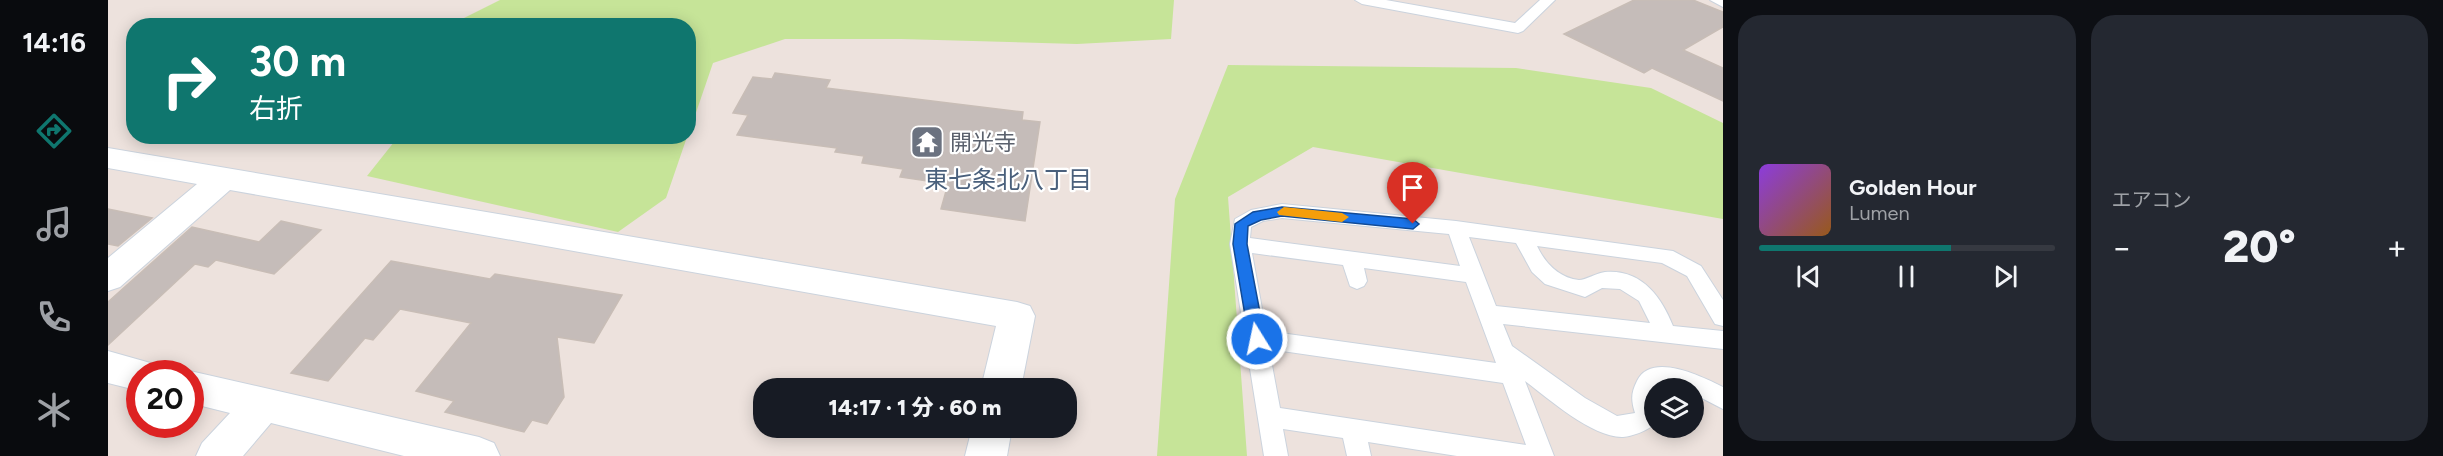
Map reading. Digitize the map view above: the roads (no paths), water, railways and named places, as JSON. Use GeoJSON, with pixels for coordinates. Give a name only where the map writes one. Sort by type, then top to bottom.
{"type":"FeatureCollection","features":[{"type":"Feature","properties":{"kind":"street"},"geometry":{"type":"LineString","coordinates":[[108,158],[1017,316],[1003,378]]}},
{"type":"Feature","properties":{"kind":"street"},"geometry":{"type":"LineString","coordinates":[[108,278],[223,178]]}},
{"type":"Feature","properties":{"kind":"street"},"geometry":{"type":"LineString","coordinates":[[108,367],[126,372]]}},
{"type":"Feature","properties":{"kind":"street"},"geometry":{"type":"LineString","coordinates":[[204,390],[479,456]]}},
{"type":"Feature","properties":{"kind":"street"},"geometry":{"type":"LineString","coordinates":[[217,456],[263,405]]}},
{"type":"Feature","properties":{"kind":"street"},"geometry":{"type":"LineString","coordinates":[[986,456],[990,438]]}},
{"type":"Feature","properties":{"kind":"lane"},"geometry":{"type":"LineString","coordinates":[[1362,0],[1518,28],[1548,0]]}},
{"type":"Feature","properties":{"kind":"lane"},"geometry":{"type":"LineString","coordinates":[[1717,0],[1723,3]]}},
{"type":"Feature","properties":{"kind":"lane"},"geometry":{"type":"LineString","coordinates":[[1276,456],[1240,244],[1242,224],[1258,215],[1282,212],[1456,228],[1666,256],[1694,271],[1723,318]]}},
{"type":"Feature","properties":{"kind":"lane"},"geometry":{"type":"LineString","coordinates":[[1456,228],[1542,456]]}},
{"type":"Feature","properties":{"kind":"lane"},"geometry":{"type":"LineString","coordinates":[[1523,237],[1541,273],[1562,284],[1586,289],[1594,281],[1612,279],[1631,285],[1647,296],[1665,334]]}},
{"type":"Feature","properties":{"kind":"lane"},"geometry":{"type":"LineString","coordinates":[[1240,244],[1474,275]]}},
{"type":"Feature","properties":{"kind":"lane"},"geometry":{"type":"LineString","coordinates":[[1352,259],[1357,281]]}},
{"type":"Feature","properties":{"kind":"lane"},"geometry":{"type":"LineString","coordinates":[[1489,314],[1723,340]]}},
{"type":"Feature","properties":{"kind":"lane"},"geometry":{"type":"LineString","coordinates":[[1257,339],[1512,375]]}},
{"type":"Feature","properties":{"kind":"lane"},"geometry":{"type":"LineString","coordinates":[[1503,352],[1598,418],[1617,426],[1635,424],[1648,417],[1643,394],[1648,382],[1660,376],[1681,378],[1723,399]]}},
{"type":"Feature","properties":{"kind":"lane"},"geometry":{"type":"LineString","coordinates":[[1270,417],[1353,429],[1446,450],[1528,456]]}},
{"type":"Feature","properties":{"kind":"lane"},"geometry":{"type":"LineString","coordinates":[[1353,429],[1359,456]]}},
{"type":"Feature","properties":{"kind":"place","name":"開光寺"},"geometry":{"type":"Point","coordinates":[927,142]}},
{"type":"Feature","properties":{"kind":"district","name":"東七条北八丁目"},"geometry":{"type":"Point","coordinates":[1008,180]}}]}
